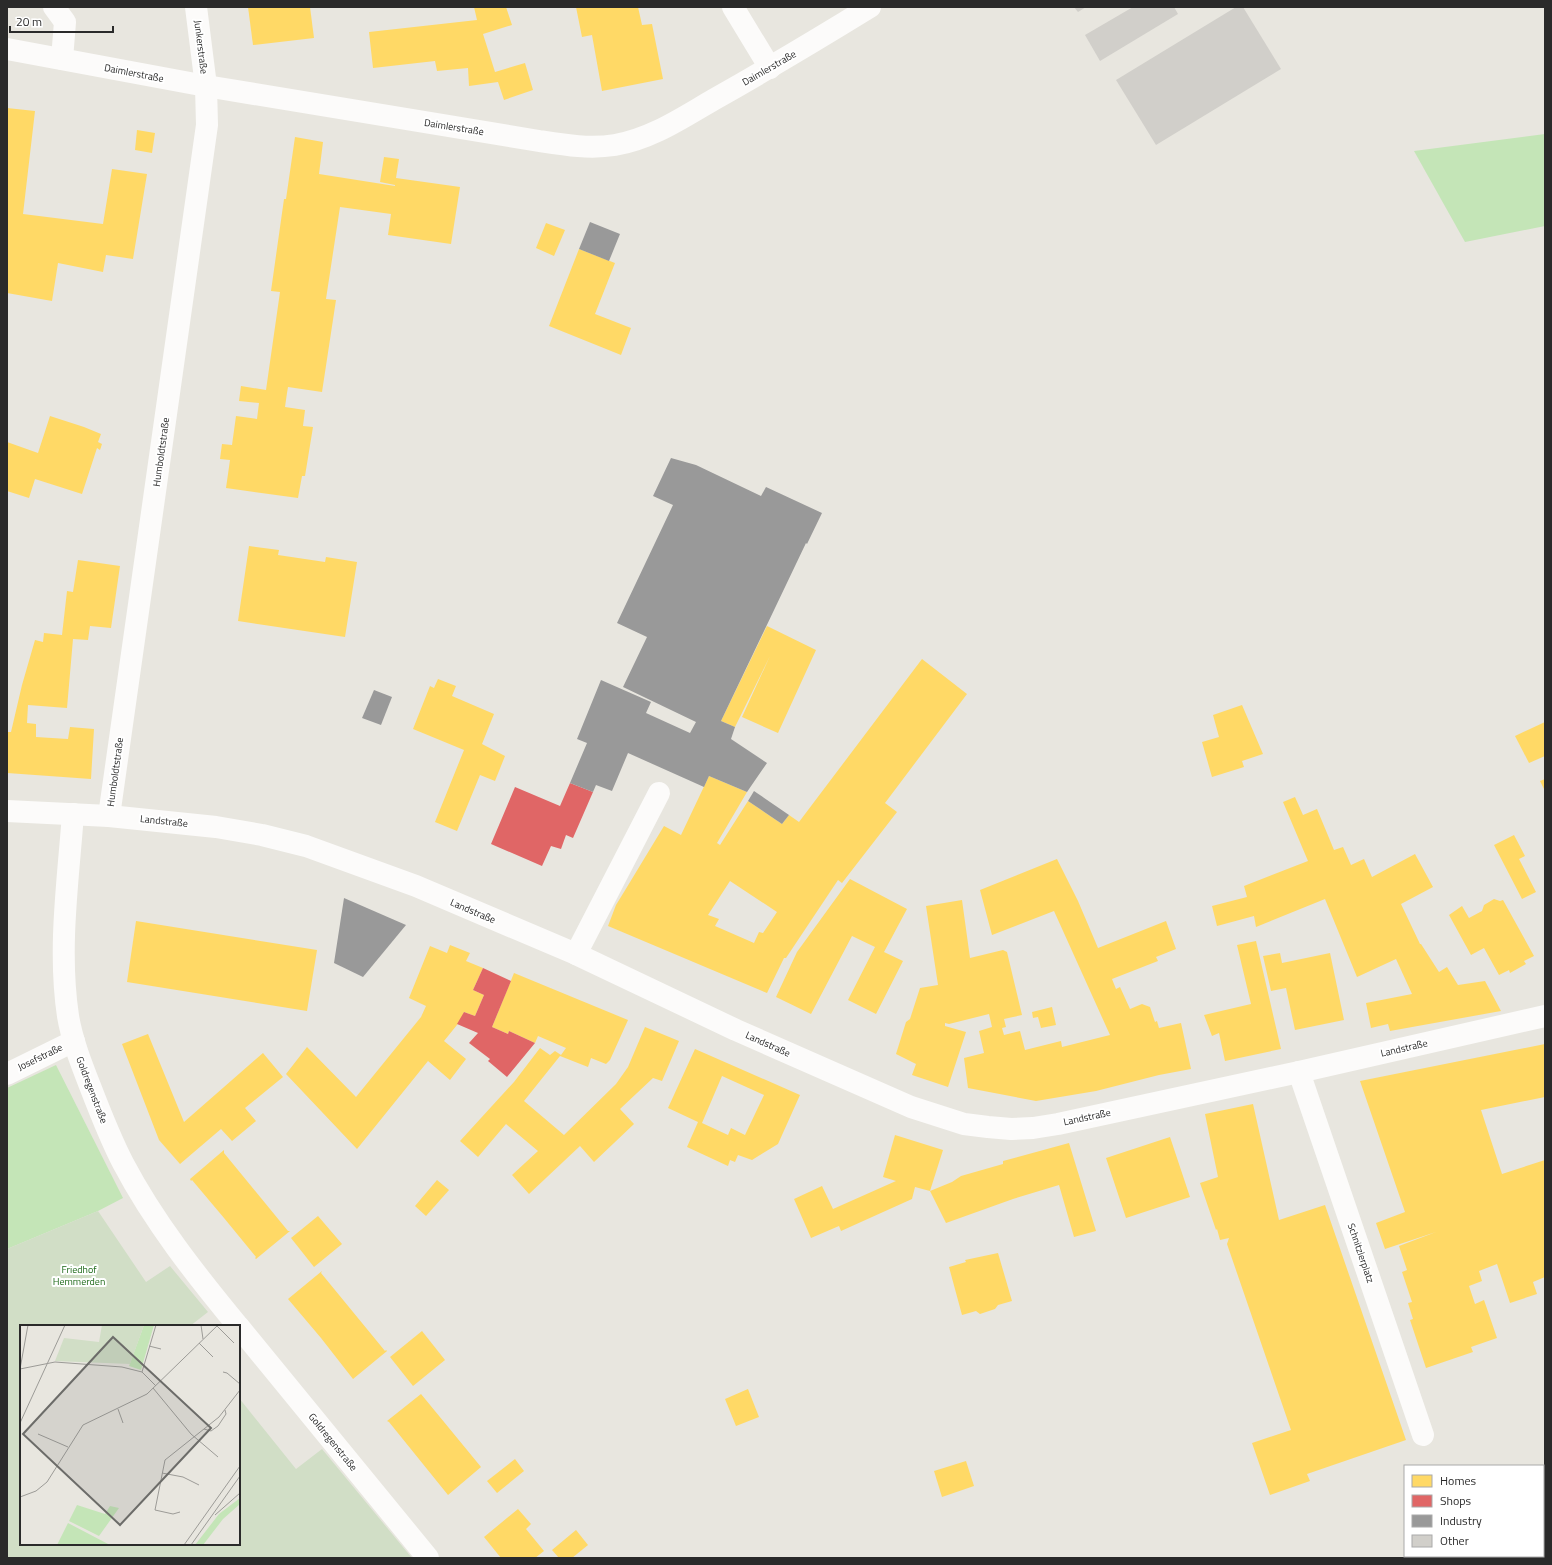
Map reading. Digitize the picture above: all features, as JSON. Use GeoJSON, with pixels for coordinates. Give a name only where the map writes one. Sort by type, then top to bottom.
{"type":"FeatureCollection","features":[{"type":"Feature","properties":{"kind":"street"},"geometry":{"type":"LineString","coordinates":[[54,7],[65,22],[62,59]]}},
{"type":"Feature","properties":{"kind":"street","name":"Junkerstraße"},"geometry":{"type":"LineString","coordinates":[[196,7],[206,86]]}},
{"type":"Feature","properties":{"kind":"street"},"geometry":{"type":"LineString","coordinates":[[733,7],[770,68]]}},
{"type":"Feature","properties":{"kind":"street","name":"Daimlerstraße"},"geometry":{"type":"LineString","coordinates":[[7,49],[206,86],[539,141],[586,147],[601,147],[631,141],[662,129],[770,68],[870,7]]}},
{"type":"Feature","properties":{"kind":"street","name":"Humboldtstraße"},"geometry":{"type":"LineString","coordinates":[[109,816],[207,125],[206,86]]}},
{"type":"Feature","properties":{"kind":"street"},"geometry":{"type":"LineString","coordinates":[[576,954],[659,793]]}},
{"type":"Feature","properties":{"kind":"street","name":"Landstraße"},"geometry":{"type":"LineString","coordinates":[[7,811],[109,816],[216,826],[306,846],[416,886],[576,954],[736,1030],[904,1104],[964,1124],[1011,1129],[1033,1128],[1058,1124],[1299,1072],[1545,1016]]}},
{"type":"Feature","properties":{"kind":"street","name":"Goldregenstraße"},"geometry":{"type":"LineString","coordinates":[[73,814],[64,966],[68,1018],[74,1041],[99,1110],[124,1164],[156,1218],[180,1252],[238,1325]]}},
{"type":"Feature","properties":{"kind":"street","name":"Josefstraße"},"geometry":{"type":"LineString","coordinates":[[7,1074],[74,1041]]}},
{"type":"Feature","properties":{"kind":"street","name":"Schnitzlerplatz"},"geometry":{"type":"LineString","coordinates":[[1299,1072],[1424,1435]]}},
{"type":"Feature","properties":{"kind":"street","name":"Goldregenstraße"},"geometry":{"type":"LineString","coordinates":[[240,1327],[428,1558]]}},
{"type":"Feature","properties":{"kind":"green space"},"geometry":{"type":"Polygon","coordinates":[[[1545,134],[1545,226],[1465,242],[1414,151],[1545,134]]]}},
{"type":"Feature","properties":{"kind":"green space"},"geometry":{"type":"Polygon","coordinates":[[[56,1065],[123,1198],[98,1211],[7,1249],[7,1088],[56,1065]]]}},
{"type":"Feature","properties":{"kind":"green space","name":"Friedhof Hemmerden"},"geometry":{"type":"Polygon","coordinates":[[[98,1211],[146,1282],[170,1266],[208,1312],[191,1325],[20,1325],[20,1545],[240,1545],[240,1399],[296,1469],[322,1449],[412,1558],[7,1558],[7,1249],[98,1211]]]}},
{"type":"Feature","properties":{"kind":"building: Homes"},"geometry":{"type":"Polygon","coordinates":[[[248,7],[310,7],[314,38],[253,45],[248,7]]]}},
{"type":"Feature","properties":{"kind":"building: Homes"},"geometry":{"type":"Polygon","coordinates":[[[474,7],[506,7],[512,25],[483,34],[495,72],[525,63],[533,90],[504,100],[498,82],[469,86],[468,68],[437,71],[435,61],[373,68],[369,32],[477,20],[474,7]]]}},
{"type":"Feature","properties":{"kind":"building: Homes"},"geometry":{"type":"Polygon","coordinates":[[[576,7],[638,7],[642,25],[652,24],[663,79],[602,91],[592,35],[582,37],[576,7]]]}},
{"type":"Feature","properties":{"kind":"building: Homes"},"geometry":{"type":"Polygon","coordinates":[[[7,108],[35,111],[23,214],[103,224],[112,169],[147,174],[133,259],[106,255],[103,272],[58,263],[52,301],[7,293],[7,108]]]}},
{"type":"Feature","properties":{"kind":"building: Homes"},"geometry":{"type":"Polygon","coordinates":[[[137,130],[155,133],[152,153],[135,150],[137,130]]]}},
{"type":"Feature","properties":{"kind":"building: Homes"},"geometry":{"type":"Polygon","coordinates":[[[295,137],[323,142],[319,174],[395,186],[380,182],[384,157],[399,159],[396,178],[460,187],[451,244],[388,235],[391,214],[340,207],[326,299],[336,300],[322,392],[288,387],[287,393],[285,407],[305,410],[303,426],[313,427],[305,476],[302,476],[298,498],[226,488],[230,460],[220,459],[222,444],[232,445],[236,416],[257,419],[259,403],[239,401],[241,386],[266,390],[280,292],[271,291],[284,199],[286,199],[295,137]]]}},
{"type":"Feature","properties":{"kind":"building: Homes"},"geometry":{"type":"Polygon","coordinates":[[[546,223],[565,230],[554,256],[536,248],[546,223]]]}},
{"type":"Feature","properties":{"kind":"building: Homes"},"geometry":{"type":"Polygon","coordinates":[[[579,249],[615,263],[595,314],[631,328],[621,355],[549,326],[579,249]]]}},
{"type":"Feature","properties":{"kind":"building: Homes"},"geometry":{"type":"Polygon","coordinates":[[[50,416],[101,434],[98,442],[102,444],[100,450],[97,448],[82,494],[35,479],[29,498],[7,491],[7,442],[38,453],[50,416]]]}},
{"type":"Feature","properties":{"kind":"building: Homes"},"geometry":{"type":"Polygon","coordinates":[[[249,546],[279,550],[278,555],[325,562],[326,557],[357,562],[345,637],[238,621],[249,546]]]}},
{"type":"Feature","properties":{"kind":"building: Homes"},"geometry":{"type":"Polygon","coordinates":[[[78,560],[120,566],[111,628],[90,626],[88,640],[73,639],[67,708],[28,705],[27,723],[36,724],[36,737],[68,739],[70,727],[94,729],[91,779],[7,773],[7,732],[11,732],[22,685],[35,640],[43,642],[44,633],[62,635],[67,591],[73,592],[78,560]]]}},
{"type":"Feature","properties":{"kind":"building: Homes"},"geometry":{"type":"Polygon","coordinates":[[[767,626],[816,650],[778,733],[742,717],[770,656],[735,727],[721,721],[767,626]]]}},
{"type":"Feature","properties":{"kind":"building: Homes"},"geometry":{"type":"Polygon","coordinates":[[[922,659],[967,694],[885,803],[897,812],[842,883],[838,880],[786,958],[784,958],[767,993],[608,926],[616,905],[664,826],[681,835],[709,776],[747,792],[717,843],[720,845],[748,801],[782,824],[789,815],[799,822],[922,659]],[[730,881],[708,915],[719,919],[715,926],[754,943],[759,932],[763,933],[777,912],[730,881]]]}},
{"type":"Feature","properties":{"kind":"building: Homes"},"geometry":{"type":"Polygon","coordinates":[[[438,679],[456,686],[452,696],[494,714],[482,744],[505,756],[495,781],[480,775],[457,831],[435,822],[464,750],[413,729],[430,686],[434,688],[438,679]]]}},
{"type":"Feature","properties":{"kind":"building: Homes"},"geometry":{"type":"Polygon","coordinates":[[[1242,705],[1263,754],[1242,761],[1244,767],[1212,777],[1202,742],[1219,737],[1213,715],[1242,705]]]}},
{"type":"Feature","properties":{"kind":"building: Homes"},"geometry":{"type":"Polygon","coordinates":[[[1545,722],[1545,756],[1529,763],[1515,736],[1545,722]]]}},
{"type":"Feature","properties":{"kind":"building: Homes"},"geometry":{"type":"Polygon","coordinates":[[[1545,779],[1545,791],[1540,781],[1545,779]]]}},
{"type":"Feature","properties":{"kind":"building: Homes"},"geometry":{"type":"Polygon","coordinates":[[[1295,797],[1303,815],[1317,809],[1334,850],[1343,847],[1351,865],[1364,859],[1372,877],[1415,854],[1433,887],[1401,904],[1420,944],[1439,972],[1447,967],[1458,985],[1485,981],[1501,1011],[1390,1031],[1388,1024],[1371,1028],[1366,1003],[1412,994],[1396,959],[1357,977],[1325,899],[1256,927],[1254,916],[1217,926],[1212,906],[1247,897],[1244,886],[1308,861],[1283,802],[1295,797]]]}},
{"type":"Feature","properties":{"kind":"building: Homes"},"geometry":{"type":"Polygon","coordinates":[[[1514,835],[1525,856],[1519,859],[1536,892],[1522,899],[1494,845],[1514,835]]]}},
{"type":"Feature","properties":{"kind":"building: Homes"},"geometry":{"type":"Polygon","coordinates":[[[1057,859],[1078,901],[1098,948],[1166,921],[1176,949],[1156,957],[1158,961],[1112,979],[1116,989],[1120,987],[1130,1009],[1142,1004],[1150,1007],[1155,1022],[1157,1021],[1159,1028],[1181,1023],[1191,1069],[1159,1075],[1096,1091],[1036,1101],[968,1088],[964,1058],[984,1053],[979,1031],[992,1027],[989,1014],[949,1024],[945,1023],[945,1026],[966,1032],[948,1087],[912,1075],[916,1064],[896,1054],[906,1022],[910,1019],[920,988],[938,985],[926,906],[962,900],[970,958],[1003,950],[1007,952],[1022,1015],[1004,1019],[1006,1027],[1002,1028],[1004,1035],[1020,1031],[1025,1050],[1061,1041],[1062,1047],[1110,1035],[1054,911],[992,935],[980,890],[1057,859]]]}},
{"type":"Feature","properties":{"kind":"building: Homes"},"geometry":{"type":"Polygon","coordinates":[[[850,879],[907,909],[884,952],[903,961],[876,1014],[848,1000],[875,947],[852,936],[811,1014],[776,997],[797,952],[850,879]]]}},
{"type":"Feature","properties":{"kind":"building: Homes"},"geometry":{"type":"Polygon","coordinates":[[[1494,899],[1500,901],[1503,900],[1534,956],[1524,961],[1526,964],[1510,973],[1509,970],[1499,975],[1484,948],[1471,955],[1449,915],[1462,906],[1469,918],[1482,911],[1484,905],[1494,899]]]}},
{"type":"Feature","properties":{"kind":"building: Homes"},"geometry":{"type":"Polygon","coordinates":[[[136,921],[317,950],[307,1011],[127,982],[136,921]]]}},
{"type":"Feature","properties":{"kind":"building: Homes"},"geometry":{"type":"Polygon","coordinates":[[[1256,941],[1281,1049],[1225,1061],[1219,1033],[1212,1036],[1204,1015],[1251,1004],[1237,945],[1256,941]]]}},
{"type":"Feature","properties":{"kind":"building: Homes"},"geometry":{"type":"Polygon","coordinates":[[[450,945],[470,953],[466,961],[483,968],[473,990],[484,995],[475,1016],[464,1012],[461,1020],[444,1041],[466,1059],[450,1080],[428,1061],[357,1149],[286,1074],[307,1047],[356,1097],[421,1017],[426,1006],[409,998],[430,946],[447,953],[450,945]]]}},
{"type":"Feature","properties":{"kind":"building: Homes"},"geometry":{"type":"Polygon","coordinates":[[[1280,953],[1282,963],[1330,953],[1344,1020],[1295,1030],[1286,988],[1271,991],[1263,956],[1280,953]]]}},
{"type":"Feature","properties":{"kind":"building: Homes"},"geometry":{"type":"Polygon","coordinates":[[[514,973],[628,1020],[610,1060],[606,1064],[591,1058],[588,1067],[560,1056],[524,1101],[564,1135],[616,1084],[628,1067],[645,1027],[679,1041],[662,1081],[653,1078],[620,1109],[634,1124],[594,1162],[580,1146],[529,1194],[512,1175],[538,1151],[506,1124],[478,1157],[460,1141],[514,1082],[540,1048],[550,1055],[555,1051],[561,1055],[566,1048],[538,1036],[535,1043],[509,1031],[508,1034],[492,1027],[514,973]]]}},
{"type":"Feature","properties":{"kind":"building: Homes"},"geometry":{"type":"Polygon","coordinates":[[[1052,1007],[1056,1025],[1041,1028],[1038,1017],[1033,1018],[1032,1012],[1052,1007]]]}},
{"type":"Feature","properties":{"kind":"building: Homes"},"geometry":{"type":"Polygon","coordinates":[[[148,1034],[184,1122],[263,1053],[283,1077],[245,1108],[256,1121],[232,1141],[221,1129],[180,1164],[159,1140],[122,1044],[148,1034]]]}},
{"type":"Feature","properties":{"kind":"building: Homes"},"geometry":{"type":"Polygon","coordinates":[[[1545,1044],[1545,1097],[1481,1110],[1502,1174],[1545,1160],[1545,1277],[1533,1282],[1537,1294],[1510,1303],[1497,1264],[1479,1271],[1482,1281],[1469,1286],[1475,1304],[1484,1300],[1497,1338],[1471,1347],[1473,1352],[1426,1368],[1410,1320],[1413,1319],[1408,1303],[1412,1302],[1402,1272],[1407,1270],[1399,1246],[1436,1232],[1385,1249],[1376,1223],[1405,1212],[1360,1081],[1545,1044]]]}},
{"type":"Feature","properties":{"kind":"building: Homes"},"geometry":{"type":"Polygon","coordinates":[[[695,1049],[800,1095],[778,1144],[752,1160],[738,1155],[735,1162],[730,1160],[728,1166],[687,1147],[698,1122],[668,1108],[695,1049]],[[722,1076],[702,1123],[728,1135],[731,1128],[745,1135],[764,1095],[722,1076]]]}},
{"type":"Feature","properties":{"kind":"building: Homes"},"geometry":{"type":"Polygon","coordinates":[[[1253,1104],[1279,1220],[1325,1205],[1406,1440],[1307,1474],[1310,1481],[1270,1495],[1252,1443],[1291,1430],[1227,1244],[1229,1238],[1220,1240],[1200,1183],[1218,1177],[1205,1114],[1253,1104]]]}},
{"type":"Feature","properties":{"kind":"building: Homes"},"geometry":{"type":"Polygon","coordinates":[[[895,1135],[943,1150],[930,1191],[915,1187],[912,1199],[841,1231],[839,1226],[811,1238],[794,1199],[822,1186],[833,1209],[896,1181],[883,1177],[895,1135]]]}},
{"type":"Feature","properties":{"kind":"building: Homes"},"geometry":{"type":"Polygon","coordinates":[[[1170,1137],[1190,1197],[1126,1218],[1106,1158],[1170,1137]]]}},
{"type":"Feature","properties":{"kind":"building: Homes"},"geometry":{"type":"Polygon","coordinates":[[[1069,1143],[1096,1231],[1074,1237],[1059,1185],[1013,1199],[946,1223],[930,1191],[952,1182],[961,1176],[1003,1164],[1003,1161],[1069,1143]]]}},
{"type":"Feature","properties":{"kind":"building: Homes"},"geometry":{"type":"Polygon","coordinates":[[[224,1150],[224,1153],[288,1231],[290,1231],[256,1259],[256,1257],[224,1218],[190,1179],[224,1150]]]}},
{"type":"Feature","properties":{"kind":"building: Homes"},"geometry":{"type":"Polygon","coordinates":[[[437,1180],[449,1190],[426,1216],[415,1206],[437,1180]]]}},
{"type":"Feature","properties":{"kind":"building: Homes"},"geometry":{"type":"Polygon","coordinates":[[[318,1216],[342,1244],[314,1267],[291,1238],[318,1216]]]}},
{"type":"Feature","properties":{"kind":"building: Homes"},"geometry":{"type":"Polygon","coordinates":[[[998,1253],[1012,1301],[998,1305],[995,1309],[980,1314],[976,1311],[962,1315],[949,1267],[966,1262],[965,1260],[998,1253]]]}},
{"type":"Feature","properties":{"kind":"building: Homes"},"geometry":{"type":"Polygon","coordinates":[[[322,1271],[321,1273],[385,1351],[387,1351],[353,1379],[288,1299],[322,1271]]]}},
{"type":"Feature","properties":{"kind":"building: Homes"},"geometry":{"type":"Polygon","coordinates":[[[422,1331],[445,1360],[413,1386],[390,1357],[422,1331]]]}},
{"type":"Feature","properties":{"kind":"building: Homes"},"geometry":{"type":"Polygon","coordinates":[[[748,1389],[759,1417],[736,1426],[725,1399],[748,1389]]]}},
{"type":"Feature","properties":{"kind":"building: Homes"},"geometry":{"type":"Polygon","coordinates":[[[421,1394],[481,1467],[448,1495],[387,1421],[421,1394]]]}},
{"type":"Feature","properties":{"kind":"building: Homes"},"geometry":{"type":"Polygon","coordinates":[[[515,1459],[524,1471],[497,1493],[487,1481],[515,1459]]]}},
{"type":"Feature","properties":{"kind":"building: Homes"},"geometry":{"type":"Polygon","coordinates":[[[966,1461],[974,1486],[942,1497],[934,1471],[966,1461]]]}},
{"type":"Feature","properties":{"kind":"building: Homes"},"geometry":{"type":"Polygon","coordinates":[[[518,1509],[531,1524],[526,1529],[544,1551],[535,1558],[501,1558],[484,1537],[518,1509]]]}},
{"type":"Feature","properties":{"kind":"building: Homes"},"geometry":{"type":"Polygon","coordinates":[[[576,1530],[588,1545],[572,1558],[559,1558],[552,1550],[576,1530]]]}},
{"type":"Feature","properties":{"kind":"building: Homes"},"geometry":{"type":"Polygon","coordinates":[[[1544,1548],[1545,1558],[1490,1558],[1544,1557],[1544,1548]]]}},
{"type":"Feature","properties":{"kind":"building: Shops"},"geometry":{"type":"Polygon","coordinates":[[[570,783],[593,792],[573,838],[566,835],[561,849],[551,846],[542,866],[491,844],[515,787],[560,806],[570,783]]]}},
{"type":"Feature","properties":{"kind":"building: Shops"},"geometry":{"type":"Polygon","coordinates":[[[483,968],[511,981],[492,1027],[508,1034],[509,1031],[535,1043],[507,1077],[488,1061],[490,1059],[469,1043],[478,1033],[457,1024],[464,1012],[475,1016],[484,995],[473,990],[483,968]]]}},
{"type":"Feature","properties":{"kind":"building: Industry"},"geometry":{"type":"Polygon","coordinates":[[[590,222],[620,234],[609,261],[579,249],[590,222]]]}},
{"type":"Feature","properties":{"kind":"building: Industry"},"geometry":{"type":"Polygon","coordinates":[[[671,458],[696,465],[761,496],[766,487],[822,513],[807,544],[806,543],[721,721],[735,727],[731,739],[767,763],[747,792],[709,776],[704,787],[628,753],[612,791],[596,785],[593,792],[570,783],[587,743],[577,739],[601,680],[651,702],[646,713],[690,733],[696,722],[623,687],[647,637],[617,623],[673,505],[653,496],[671,458]]]}},
{"type":"Feature","properties":{"kind":"building: Industry"},"geometry":{"type":"Polygon","coordinates":[[[374,690],[392,697],[381,725],[362,718],[374,690]]]}},
{"type":"Feature","properties":{"kind":"building: Industry"},"geometry":{"type":"Polygon","coordinates":[[[754,791],[789,815],[782,824],[748,801],[754,791]]]}},
{"type":"Feature","properties":{"kind":"building: Industry"},"geometry":{"type":"Polygon","coordinates":[[[344,898],[406,925],[363,977],[334,963],[344,898]]]}},
{"type":"Feature","properties":{"kind":"building: Other"},"geometry":{"type":"Polygon","coordinates":[[[1074,7],[1086,7],[1078,12],[1074,7]]]}},
{"type":"Feature","properties":{"kind":"building: Other"},"geometry":{"type":"Polygon","coordinates":[[[1133,7],[1174,7],[1178,14],[1100,61],[1085,35],[1133,7]]]}},
{"type":"Feature","properties":{"kind":"building: Other"},"geometry":{"type":"Polygon","coordinates":[[[1236,7],[1243,7],[1281,69],[1156,145],[1116,80],[1236,7]]]}}]}
